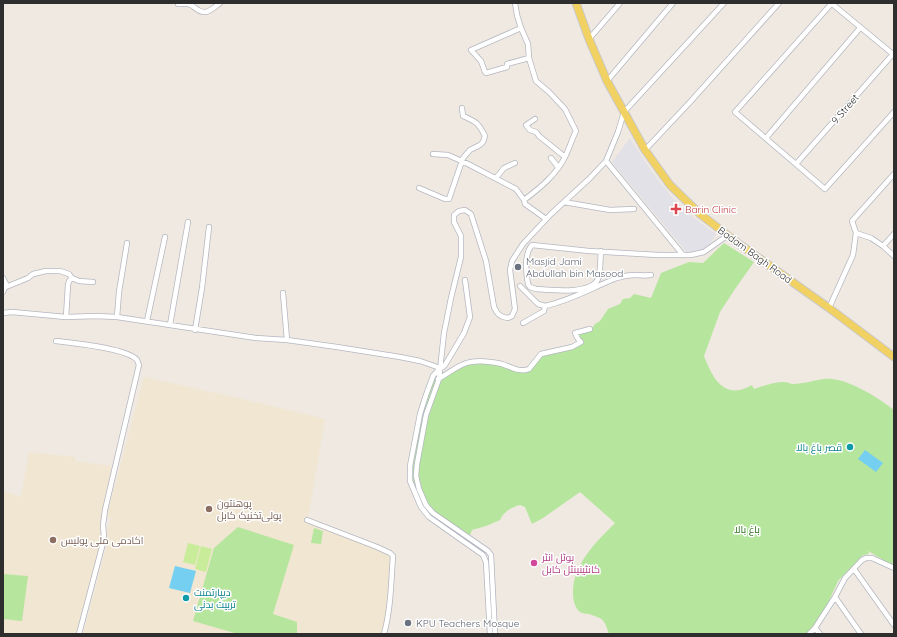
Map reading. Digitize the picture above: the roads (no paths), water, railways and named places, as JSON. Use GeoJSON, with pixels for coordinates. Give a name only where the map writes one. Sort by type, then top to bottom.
{"type":"FeatureCollection","features":[{"type":"Feature","properties":{"kind":"main road","name":"Badam Bagh Road"},"geometry":{"type":"LineString","coordinates":[[576,3],[589,39],[607,81],[645,150],[670,185],[700,214],[739,244],[829,308],[894,357]]}},
{"type":"Feature","properties":{"kind":"street"},"geometry":{"type":"LineString","coordinates":[[178,4],[191,5],[200,11],[208,12],[220,3]]}},
{"type":"Feature","properties":{"kind":"street"},"geometry":{"type":"LineString","coordinates":[[515,3],[521,28],[528,44],[529,58],[536,81],[549,92],[564,109],[576,131],[565,158],[543,185],[524,200]]}},
{"type":"Feature","properties":{"kind":"street"},"geometry":{"type":"LineString","coordinates":[[589,39],[620,3]]}},
{"type":"Feature","properties":{"kind":"street"},"geometry":{"type":"LineString","coordinates":[[607,81],[673,3]]}},
{"type":"Feature","properties":{"kind":"street"},"geometry":{"type":"LineString","coordinates":[[490,634],[491,555],[488,551],[433,512],[426,505],[419,489],[416,476],[416,464],[426,415],[439,379],[444,329],[461,257],[461,236],[454,222],[454,215],[459,211],[465,210],[471,214],[486,261],[494,307],[497,313],[502,317],[508,318],[512,316],[515,309],[510,270],[512,261],[523,244],[546,219],[606,161],[618,132],[624,112],[724,3]]}},
{"type":"Feature","properties":{"kind":"street"},"geometry":{"type":"LineString","coordinates":[[645,150],[779,3]]}},
{"type":"Feature","properties":{"kind":"street"},"geometry":{"type":"LineString","coordinates":[[894,54],[831,3],[735,112],[825,189],[894,112]]}},
{"type":"Feature","properties":{"kind":"street"},"geometry":{"type":"LineString","coordinates":[[521,28],[471,50],[481,61],[486,73],[507,67],[507,64],[529,58]]}},
{"type":"Feature","properties":{"kind":"street"},"geometry":{"type":"LineString","coordinates":[[766,138],[860,28]]}},
{"type":"Feature","properties":{"kind":"street","name":"9 Street"},"geometry":{"type":"LineString","coordinates":[[796,164],[894,54]]}},
{"type":"Feature","properties":{"kind":"street"},"geometry":{"type":"LineString","coordinates":[[419,188],[448,199],[463,158],[470,150],[483,142],[485,136],[479,125],[463,116],[462,108]]}},
{"type":"Feature","properties":{"kind":"street"},"geometry":{"type":"LineString","coordinates":[[535,119],[526,125],[530,130],[536,132],[565,158]]}},
{"type":"Feature","properties":{"kind":"street"},"geometry":{"type":"LineString","coordinates":[[433,154],[448,155],[466,162],[489,176],[496,178],[516,189],[524,200],[525,204],[546,219]]}},
{"type":"Feature","properties":{"kind":"street"},"geometry":{"type":"LineString","coordinates":[[551,158],[558,167]]}},
{"type":"Feature","properties":{"kind":"street"},"geometry":{"type":"LineString","coordinates":[[606,161],[683,255]]}},
{"type":"Feature","properties":{"kind":"street"},"geometry":{"type":"LineString","coordinates":[[496,178],[504,168],[515,163]]}},
{"type":"Feature","properties":{"kind":"street"},"geometry":{"type":"LineString","coordinates":[[829,308],[853,255],[856,233],[852,221],[894,174]]}},
{"type":"Feature","properties":{"kind":"street"},"geometry":{"type":"LineString","coordinates":[[564,202],[610,210],[634,209]]}},
{"type":"Feature","properties":{"kind":"street"},"geometry":{"type":"LineString","coordinates":[[170,325],[188,222]]}},
{"type":"Feature","properties":{"kind":"street"},"geometry":{"type":"LineString","coordinates":[[195,330],[202,288],[209,227]]}},
{"type":"Feature","properties":{"kind":"street"},"geometry":{"type":"LineString","coordinates":[[856,233],[871,238],[884,246],[894,256]]}},
{"type":"Feature","properties":{"kind":"street"},"geometry":{"type":"LineString","coordinates":[[884,246],[894,234]]}},
{"type":"Feature","properties":{"kind":"street"},"geometry":{"type":"LineString","coordinates":[[600,251],[598,281],[586,288],[574,291],[536,289],[530,287],[528,284],[527,260],[530,246],[532,245],[658,255],[691,255],[704,252],[728,235]]}},
{"type":"Feature","properties":{"kind":"street"},"geometry":{"type":"LineString","coordinates":[[147,321],[165,237]]}},
{"type":"Feature","properties":{"kind":"street"},"geometry":{"type":"LineString","coordinates":[[116,317],[127,243]]}},
{"type":"Feature","properties":{"kind":"street"},"geometry":{"type":"LineString","coordinates":[[3,292],[6,286],[28,278],[33,274],[46,271],[60,271],[69,274],[72,278],[79,282],[93,282]]}},
{"type":"Feature","properties":{"kind":"street"},"geometry":{"type":"LineString","coordinates":[[520,286],[538,304],[545,306],[580,295],[618,278],[635,275],[651,275]]}},
{"type":"Feature","properties":{"kind":"street"},"geometry":{"type":"LineString","coordinates":[[3,278],[6,286]]}},
{"type":"Feature","properties":{"kind":"street"},"geometry":{"type":"LineString","coordinates":[[66,317],[68,285],[72,278]]}},
{"type":"Feature","properties":{"kind":"street"},"geometry":{"type":"LineString","coordinates":[[465,280],[470,317],[464,333],[445,364],[433,376],[420,414],[410,466],[410,481],[421,507],[429,517],[483,555],[486,562],[495,634]]}},
{"type":"Feature","properties":{"kind":"street"},"geometry":{"type":"LineString","coordinates":[[283,293],[287,340]]}},
{"type":"Feature","properties":{"kind":"street"},"geometry":{"type":"LineString","coordinates":[[523,323],[544,311],[545,306]]}},
{"type":"Feature","properties":{"kind":"street"},"geometry":{"type":"LineString","coordinates":[[3,312],[66,317],[116,317],[195,330],[337,347],[400,357],[440,368]]}},
{"type":"Feature","properties":{"kind":"street"},"geometry":{"type":"LineString","coordinates":[[432,380],[439,379],[464,364],[479,361],[496,363],[522,371],[528,370],[541,354],[572,347],[581,342],[576,333],[590,329]]}},
{"type":"Feature","properties":{"kind":"street"},"geometry":{"type":"LineString","coordinates":[[56,340],[108,348],[133,356],[140,365],[105,510],[103,543],[78,634]]}},
{"type":"Feature","properties":{"kind":"street"},"geometry":{"type":"LineString","coordinates":[[307,520],[392,554],[390,604],[384,634]]}},
{"type":"Feature","properties":{"kind":"street"},"geometry":{"type":"LineString","coordinates":[[472,547],[475,542]]}},
{"type":"Feature","properties":{"kind":"street"},"geometry":{"type":"LineString","coordinates":[[809,634],[816,628],[835,598],[845,578],[862,560],[869,557],[894,568]]}},
{"type":"Feature","properties":{"kind":"street"},"geometry":{"type":"LineString","coordinates":[[854,569],[894,625]]}},
{"type":"Feature","properties":{"kind":"street"},"geometry":{"type":"LineString","coordinates":[[835,598],[860,634]]}},
{"type":"Feature","properties":{"kind":"street"},"geometry":{"type":"LineString","coordinates":[[816,628],[820,634]]}},
{"type":"Feature","properties":{"kind":"water"},"geometry":{"type":"Polygon","coordinates":[[[865,450],[883,463],[876,472],[858,459],[865,450]]]}},
{"type":"Feature","properties":{"kind":"water"},"geometry":{"type":"Polygon","coordinates":[[[175,566],[196,571],[190,593],[169,588],[175,566]]]}},
{"type":"Feature","properties":{"kind":"place","name":"Barin Clinic"},"geometry":{"type":"Point","coordinates":[676,209]}},
{"type":"Feature","properties":{"kind":"place","name":"Masjid Jami Abdullah bin Masood"},"geometry":{"type":"Point","coordinates":[518,267]}},
{"type":"Feature","properties":{"kind":"place","name":"قصر باغ بالا"},"geometry":{"type":"Point","coordinates":[850,447]}},
{"type":"Feature","properties":{"kind":"place","name":"پوهنتون پولی‌تخنیک کابل"},"geometry":{"type":"Point","coordinates":[209,509]}},
{"type":"Feature","properties":{"kind":"place","name":"اکادمی ملی پولیس"},"geometry":{"type":"Point","coordinates":[53,540]}},
{"type":"Feature","properties":{"kind":"place","name":"ہوٹل انٹر کانٹینینٹل کابل"},"geometry":{"type":"Point","coordinates":[534,563]}},
{"type":"Feature","properties":{"kind":"place","name":"دیپارتمنت تربیت بدنی"},"geometry":{"type":"Point","coordinates":[186,598]}},
{"type":"Feature","properties":{"kind":"place","name":"KPU Teachers Mosque"},"geometry":{"type":"Point","coordinates":[408,623]}},
{"type":"Feature","properties":{"kind":"park label","name":"باغ بالا"},"geometry":{"type":"Point","coordinates":[747,529]}}]}
